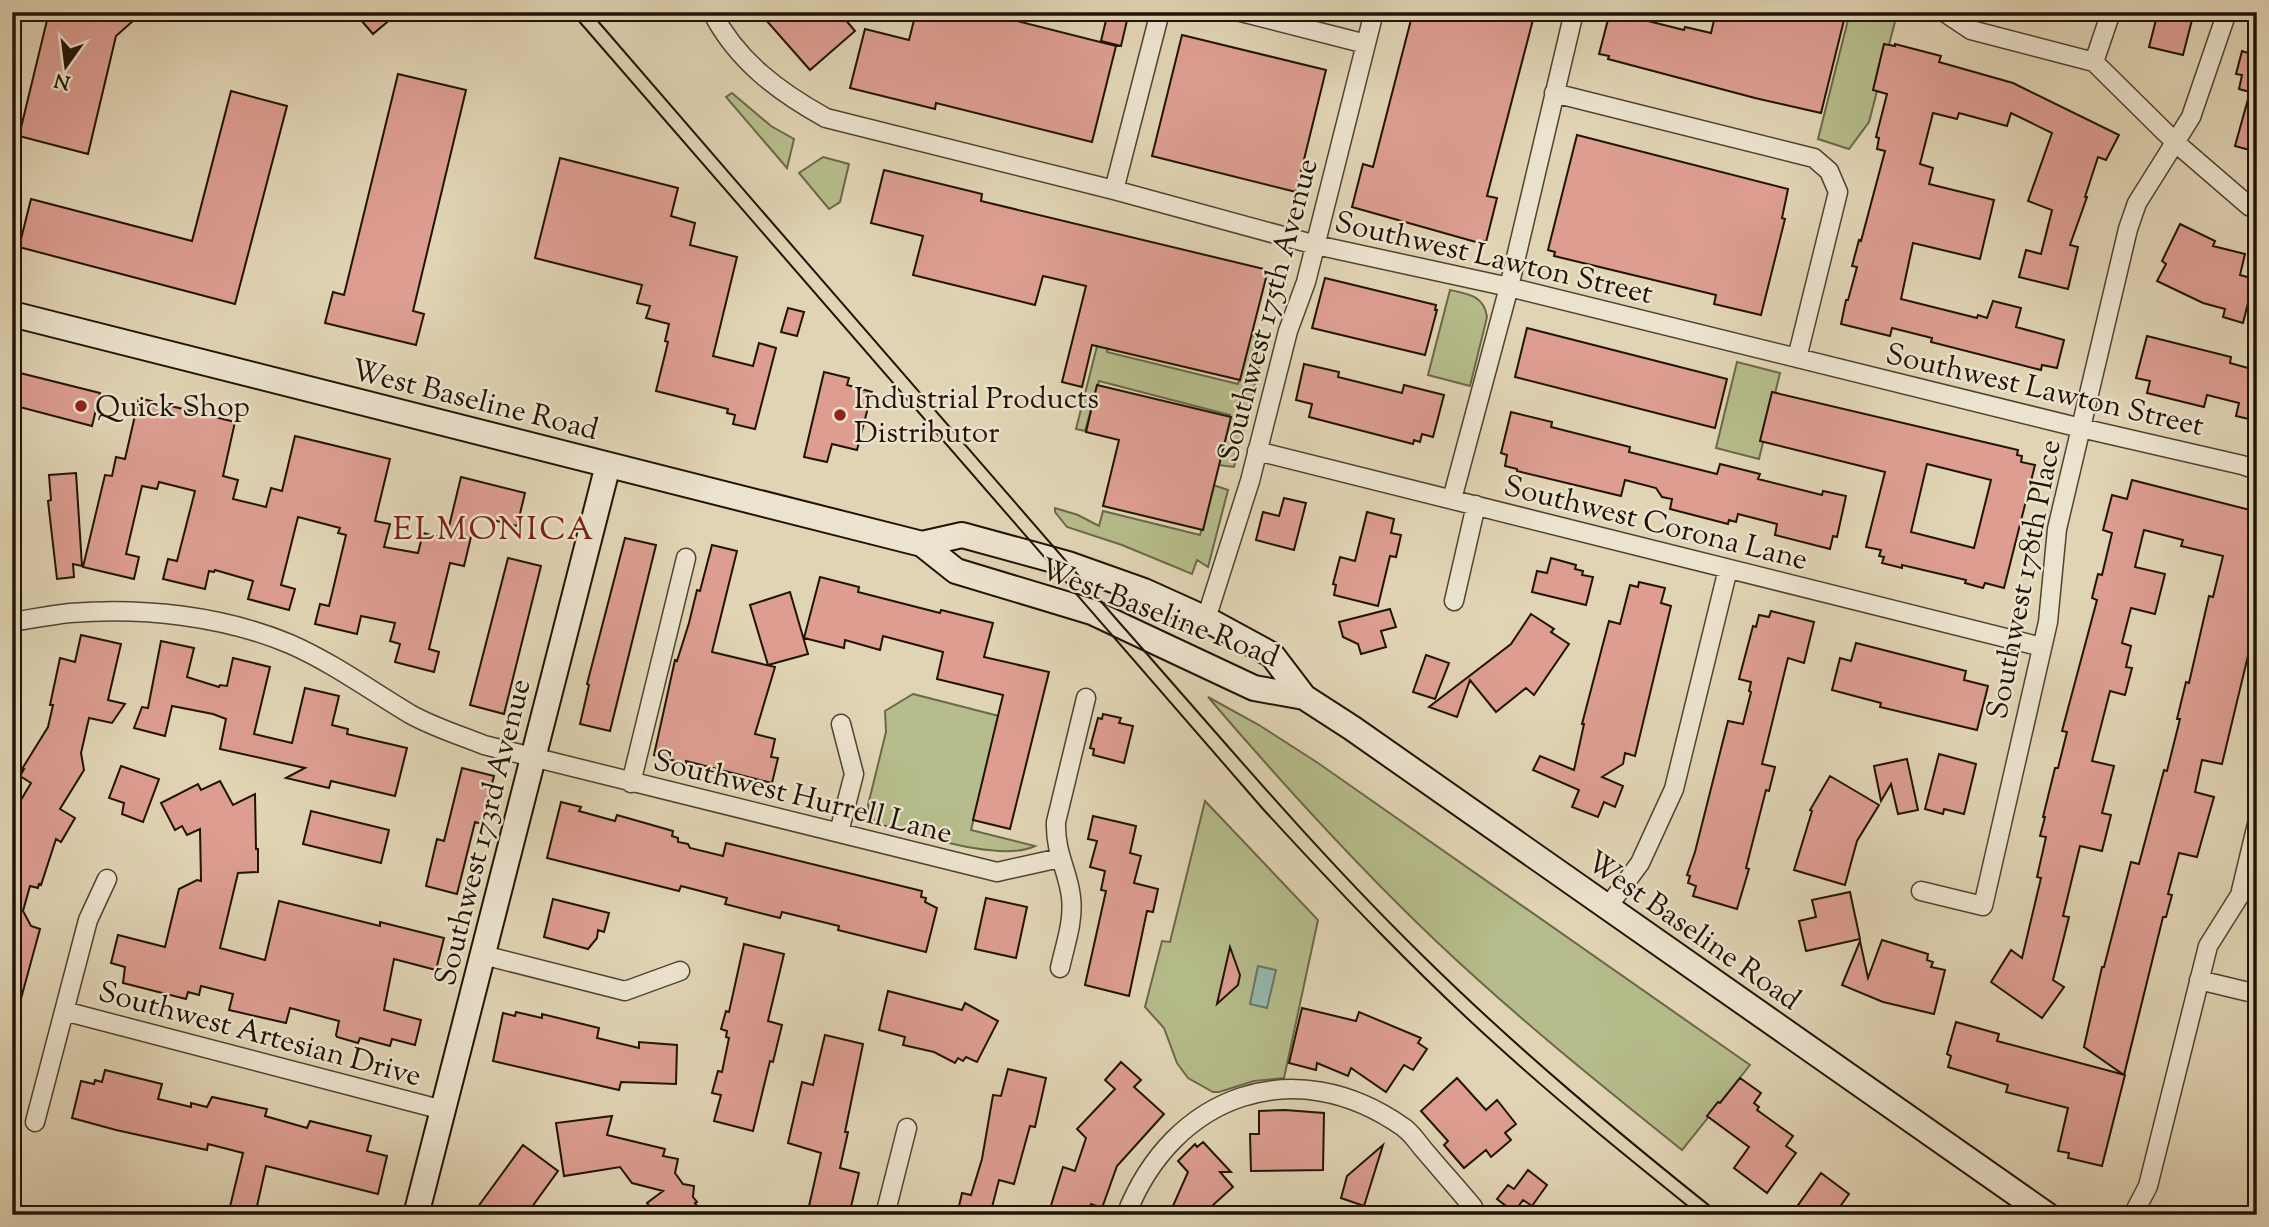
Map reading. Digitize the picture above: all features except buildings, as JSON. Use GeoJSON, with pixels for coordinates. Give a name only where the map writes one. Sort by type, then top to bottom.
{"type":"FeatureCollection","features":[{"type":"Feature","properties":{"kind":"main road","name":"West Baseline Road"},"geometry":{"type":"LineString","coordinates":[[12,314],[922,544],[956,571],[1092,612],[1254,688],[1304,697]]}},
{"type":"Feature","properties":{"kind":"main road","name":"Southwest 173rd Avenue"},"geometry":{"type":"LineString","coordinates":[[416,1215],[608,465]]}},
{"type":"Feature","properties":{"kind":"main road","name":"West Baseline Road"},"geometry":{"type":"LineString","coordinates":[[922,544],[962,535],[1068,564],[1144,591],[1206,619],[1272,655],[1304,697],[2047,1215]]}},
{"type":"Feature","properties":{"kind":"street","name":"Southwest Lawton Street"},"geometry":{"type":"LineString","coordinates":[[712,12],[738,53],[766,80],[826,118],[1114,190],[1316,245],[1509,287],[2081,428],[2242,464],[2257,470]]}},
{"type":"Feature","properties":{"kind":"street"},"geometry":{"type":"LineString","coordinates":[[1114,190],[1160,12]]}},
{"type":"Feature","properties":{"kind":"street"},"geometry":{"type":"LineString","coordinates":[[1241,12],[1366,44]]}},
{"type":"Feature","properties":{"kind":"street","name":"Southwest 175th Avenue"},"geometry":{"type":"LineString","coordinates":[[1206,619],[1250,481],[1288,331],[1306,282],[1374,12]]}},
{"type":"Feature","properties":{"kind":"street"},"geometry":{"type":"LineString","coordinates":[[1452,499],[1509,287],[1574,12]]}},
{"type":"Feature","properties":{"kind":"street"},"geometry":{"type":"LineString","coordinates":[[1944,12],[1971,30],[2094,62],[2176,143],[2257,210]]}},
{"type":"Feature","properties":{"kind":"street"},"geometry":{"type":"LineString","coordinates":[[2094,62],[2111,12]]}},
{"type":"Feature","properties":{"kind":"street","name":"Southwest 178th Place"},"geometry":{"type":"LineString","coordinates":[[1921,891],[1983,906],[2051,602],[2053,552],[2057,529],[2128,229],[2137,203],[2191,117],[2227,12]]}},
{"type":"Feature","properties":{"kind":"street"},"geometry":{"type":"LineString","coordinates":[[1554,93],[1814,158],[1829,171],[1838,191],[1797,358]]}},
{"type":"Feature","properties":{"kind":"street","name":"Southwest Corona Lane"},"geometry":{"type":"LineString","coordinates":[[1257,451],[2042,647]]}},
{"type":"Feature","properties":{"kind":"street"},"geometry":{"type":"LineString","coordinates":[[1454,601],[1476,505]]}},
{"type":"Feature","properties":{"kind":"street"},"geometry":{"type":"LineString","coordinates":[[631,782],[686,558]]}},
{"type":"Feature","properties":{"kind":"street"},"geometry":{"type":"LineString","coordinates":[[1607,908],[1640,863],[1674,789],[1728,569]]}},
{"type":"Feature","properties":{"kind":"street","name":"Southwest Hurrell Lane"},"geometry":{"type":"LineString","coordinates":[[12,622],[70,613],[151,613],[206,620],[290,644],[326,662],[423,720],[484,745],[997,872],[1060,858]]}},
{"type":"Feature","properties":{"kind":"street"},"geometry":{"type":"LineString","coordinates":[[1060,968],[1072,912],[1071,893],[1056,839],[1056,822],[1086,698]]}},
{"type":"Feature","properties":{"kind":"street"},"geometry":{"type":"LineString","coordinates":[[839,832],[853,774],[841,723]]}},
{"type":"Feature","properties":{"kind":"street"},"geometry":{"type":"LineString","coordinates":[[2133,1215],[2148,1186],[2208,946],[2240,895],[2257,824]]}},
{"type":"Feature","properties":{"kind":"street"},"geometry":{"type":"LineString","coordinates":[[35,1122],[88,920],[107,879]]}},
{"type":"Feature","properties":{"kind":"street"},"geometry":{"type":"LineString","coordinates":[[484,955],[625,991],[680,971]]}},
{"type":"Feature","properties":{"kind":"street"},"geometry":{"type":"LineString","coordinates":[[2199,980],[2257,994]]}},
{"type":"Feature","properties":{"kind":"street","name":"Southwest Artesian Drive"},"geometry":{"type":"LineString","coordinates":[[64,1011],[443,1110]]}},
{"type":"Feature","properties":{"kind":"street"},"geometry":{"type":"LineString","coordinates":[[1126,1215],[1139,1188],[1165,1148],[1200,1116],[1232,1099],[1251,1094],[1303,1089],[1353,1100],[1405,1128],[1473,1207],[1475,1215]]}},
{"type":"Feature","properties":{"kind":"street"},"geometry":{"type":"LineString","coordinates":[[886,1215],[907,1128]]}},
{"type":"Feature","properties":{"kind":"green space"},"geometry":{"type":"Polygon","coordinates":[[[1850,12],[1897,14],[1869,122],[1849,149],[1818,139],[1850,12]]]}},
{"type":"Feature","properties":{"kind":"green space"},"geometry":{"type":"Polygon","coordinates":[[[732,93],[771,126],[794,139],[787,168],[726,97],[732,93]]]}},
{"type":"Feature","properties":{"kind":"green space"},"geometry":{"type":"Polygon","coordinates":[[[823,157],[849,164],[840,202],[829,209],[799,173],[823,157]]]}},
{"type":"Feature","properties":{"kind":"green space"},"geometry":{"type":"Polygon","coordinates":[[[1450,290],[1479,300],[1487,317],[1470,386],[1428,375],[1450,290]]]}},
{"type":"Feature","properties":{"kind":"green space"},"geometry":{"type":"Polygon","coordinates":[[[1109,299],[1118,301],[1107,352],[1238,384],[1251,335],[1266,340],[1234,467],[1218,465],[1230,415],[1099,381],[1085,431],[1076,429],[1109,299]]]}},
{"type":"Feature","properties":{"kind":"green space"},"geometry":{"type":"Polygon","coordinates":[[[1737,362],[1780,373],[1759,459],[1716,448],[1737,362]]]}},
{"type":"Feature","properties":{"kind":"green space"},"geometry":{"type":"Polygon","coordinates":[[[1213,485],[1228,490],[1208,567],[1197,560],[1192,574],[1122,545],[1067,527],[1055,512],[1055,508],[1078,515],[1099,526],[1103,511],[1200,535],[1213,485]]]}},
{"type":"Feature","properties":{"kind":"green space"},"geometry":{"type":"Polygon","coordinates":[[[913,694],[999,716],[971,830],[1035,846],[1001,851],[959,845],[879,824],[870,816],[868,805],[886,732],[885,711],[913,694]]]}},
{"type":"Feature","properties":{"kind":"green space"},"geometry":{"type":"Polygon","coordinates":[[[1208,697],[1259,725],[1318,763],[1750,1065],[1682,1150],[1587,1074],[1436,941],[1319,822],[1208,697]]]}},
{"type":"Feature","properties":{"kind":"green space"},"geometry":{"type":"Polygon","coordinates":[[[1205,801],[1318,920],[1284,1078],[1254,1081],[1219,1092],[1213,1092],[1188,1078],[1177,1063],[1164,1028],[1145,1007],[1162,941],[1170,942],[1205,801]]]}},
{"type":"Feature","properties":{"kind":"water"},"geometry":{"type":"Polygon","coordinates":[[[1258,966],[1276,970],[1267,1008],[1250,1004],[1258,966]]]}},
{"type":"Feature","properties":{"kind":"tram line"},"geometry":{"type":"LineString","coordinates":[[571,12],[1263,809],[1321,872],[1471,1022],[1575,1114],[1699,1215]]}},
{"type":"Feature","properties":{"kind":"tram line"},"geometry":{"type":"LineString","coordinates":[[590,12],[1052,545],[1342,873],[1492,1022],[1605,1120],[1721,1215]]}},
{"type":"Feature","properties":{"kind":"place","name":"Quick Shop"},"geometry":{"type":"Point","coordinates":[81,406]}},
{"type":"Feature","properties":{"kind":"place","name":"Industrial Products Distributor"},"geometry":{"type":"Point","coordinates":[840,415]}},
{"type":"Feature","properties":{"kind":"district","name":"ELMONICA"},"geometry":{"type":"Point","coordinates":[494,527]}}]}
